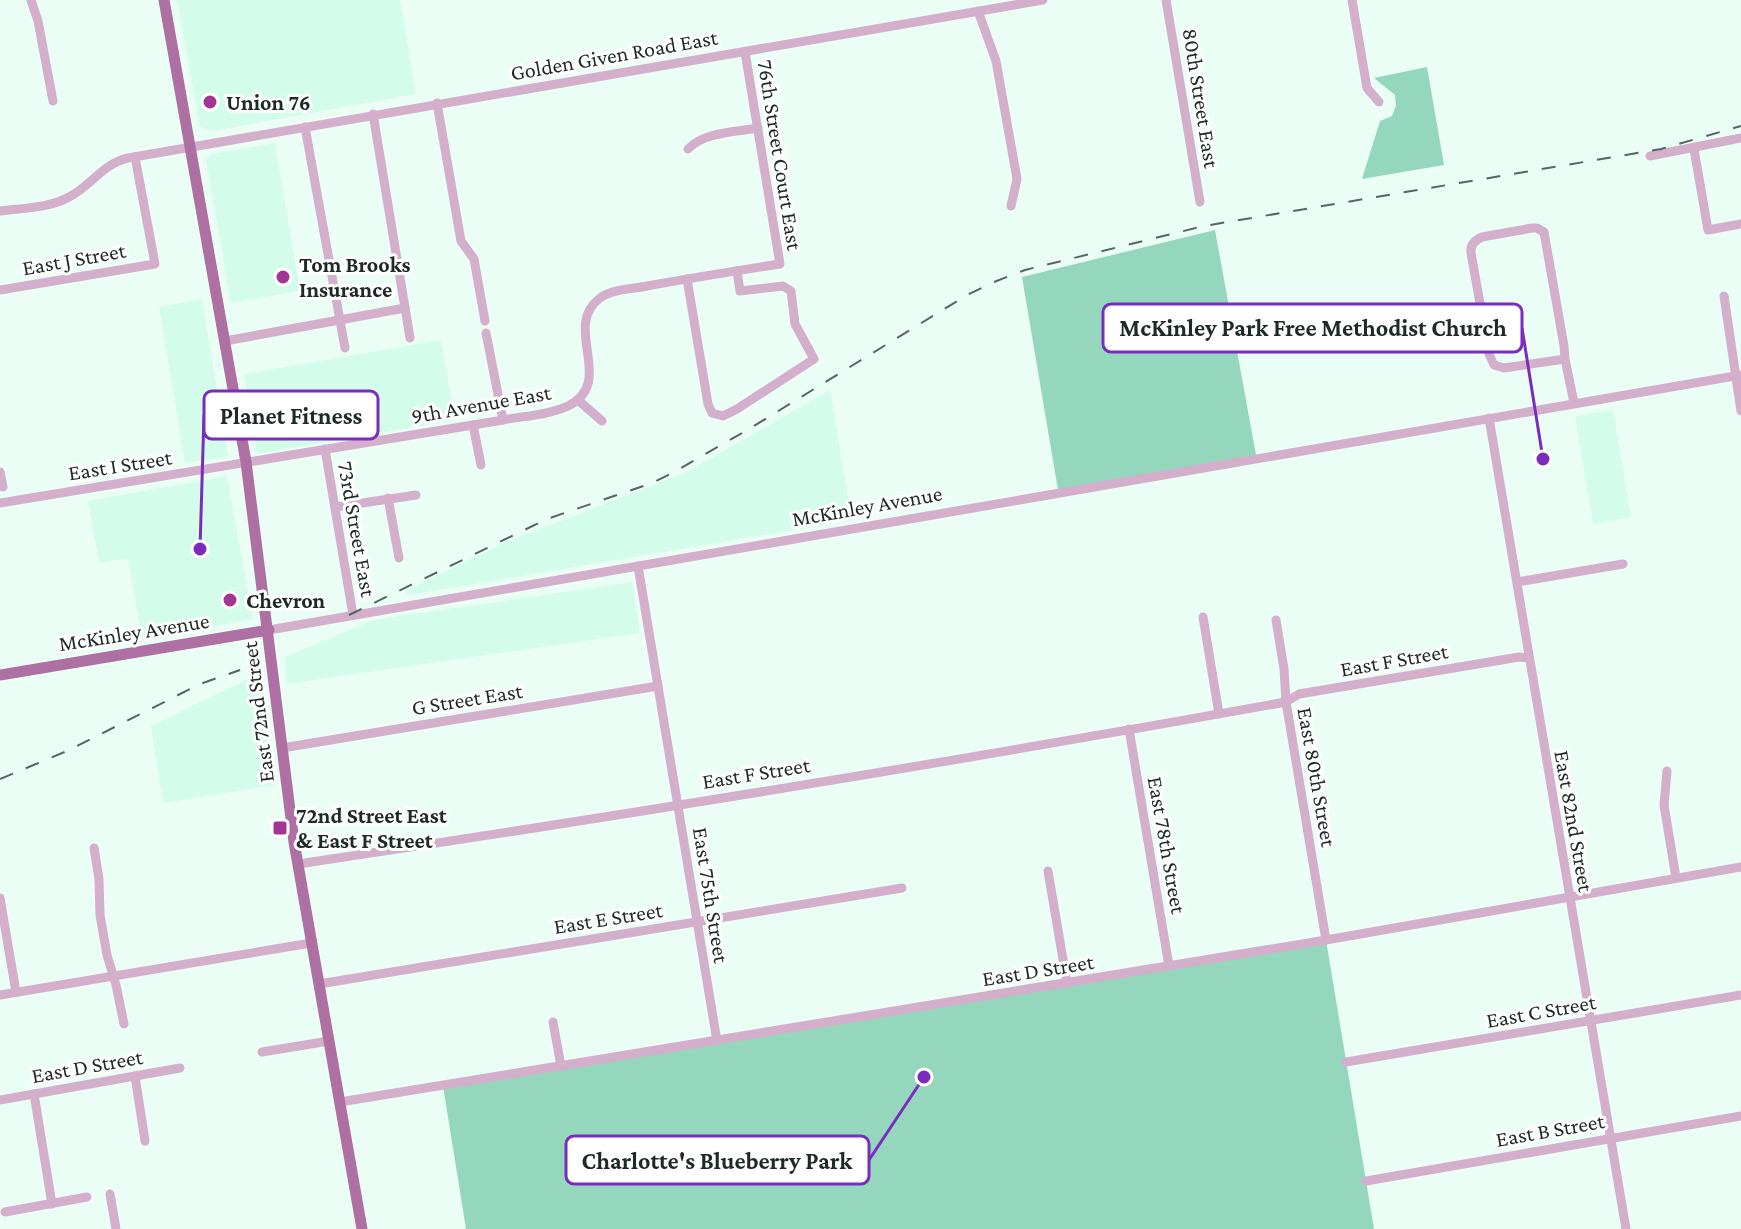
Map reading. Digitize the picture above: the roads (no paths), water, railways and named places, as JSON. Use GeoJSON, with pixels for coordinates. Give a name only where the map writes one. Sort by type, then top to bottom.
{"type":"FeatureCollection","features":[{"type":"Feature","properties":{"kind":"main road","name":"East 72nd Street"},"geometry":{"type":"LineString","coordinates":[[164,0],[246,462],[298,864],[362,1229]]}},
{"type":"Feature","properties":{"kind":"main road","name":"McKinley Avenue"},"geometry":{"type":"LineString","coordinates":[[0,675],[269,630]]}},
{"type":"Feature","properties":{"kind":"street"},"geometry":{"type":"LineString","coordinates":[[31,0],[53,101]]}},
{"type":"Feature","properties":{"kind":"street","name":"Golden Given Road East"},"geometry":{"type":"LineString","coordinates":[[0,211],[62,201],[119,160],[1043,0]]}},
{"type":"Feature","properties":{"kind":"street","name":"80th Street East"},"geometry":{"type":"LineString","coordinates":[[1166,0],[1200,202]]}},
{"type":"Feature","properties":{"kind":"street"},"geometry":{"type":"LineString","coordinates":[[1352,0],[1367,88],[1379,102]]}},
{"type":"Feature","properties":{"kind":"street"},"geometry":{"type":"LineString","coordinates":[[978,11],[996,61],[1017,179],[1011,206]]}},
{"type":"Feature","properties":{"kind":"street","name":"76th Street Court East"},"geometry":{"type":"LineString","coordinates":[[737,271],[780,264],[745,52]]}},
{"type":"Feature","properties":{"kind":"street"},"geometry":{"type":"LineString","coordinates":[[437,103],[461,241],[474,259],[485,321]]}},
{"type":"Feature","properties":{"kind":"street"},"geometry":{"type":"LineString","coordinates":[[373,114],[410,338]]}},
{"type":"Feature","properties":{"kind":"street"},"geometry":{"type":"LineString","coordinates":[[305,127],[345,348]]}},
{"type":"Feature","properties":{"kind":"street"},"geometry":{"type":"LineString","coordinates":[[688,149],[703,138],[758,128]]}},
{"type":"Feature","properties":{"kind":"street"},"geometry":{"type":"LineString","coordinates":[[1650,156],[1741,138]]}},
{"type":"Feature","properties":{"kind":"street"},"geometry":{"type":"LineString","coordinates":[[1694,149],[1708,230],[1741,224]]}},
{"type":"Feature","properties":{"kind":"street","name":"East J Street"},"geometry":{"type":"LineString","coordinates":[[0,290],[155,264],[135,157]]}},
{"type":"Feature","properties":{"kind":"street"},"geometry":{"type":"LineString","coordinates":[[1565,359],[1504,368],[1494,365],[1489,354],[1471,249],[1482,237],[1532,228],[1541,230],[1547,239],[1574,403]]}},
{"type":"Feature","properties":{"kind":"street"},"geometry":{"type":"LineString","coordinates":[[602,421],[578,400],[590,375],[584,330],[587,314],[603,295],[612,292],[687,279],[737,271],[740,291],[783,286],[791,291],[795,324],[814,359],[737,409],[723,416],[715,415],[709,409],[706,397],[687,279]]}},
{"type":"Feature","properties":{"kind":"street"},"geometry":{"type":"LineString","coordinates":[[1724,296],[1741,411]]}},
{"type":"Feature","properties":{"kind":"street"},"geometry":{"type":"LineString","coordinates":[[225,341],[405,308]]}},
{"type":"Feature","properties":{"kind":"street"},"geometry":{"type":"LineString","coordinates":[[486,333],[503,420]]}},
{"type":"Feature","properties":{"kind":"street","name":"McKinley Avenue"},"geometry":{"type":"LineString","coordinates":[[269,630],[1738,376]]}},
{"type":"Feature","properties":{"kind":"street","name":"9th Avenue East"},"geometry":{"type":"LineString","coordinates":[[246,462],[558,410],[578,400]]}},
{"type":"Feature","properties":{"kind":"street","name":"East 82nd Street"},"geometry":{"type":"LineString","coordinates":[[1489,418],[1626,1229]]}},
{"type":"Feature","properties":{"kind":"street"},"geometry":{"type":"LineString","coordinates":[[473,425],[481,465]]}},
{"type":"Feature","properties":{"kind":"street","name":"73rd Street East"},"geometry":{"type":"LineString","coordinates":[[325,449],[353,615]]}},
{"type":"Feature","properties":{"kind":"street","name":"East I Street"},"geometry":{"type":"LineString","coordinates":[[0,503],[246,462]]}},
{"type":"Feature","properties":{"kind":"street"},"geometry":{"type":"LineString","coordinates":[[0,472],[3,487]]}},
{"type":"Feature","properties":{"kind":"street"},"geometry":{"type":"LineString","coordinates":[[336,507],[416,495]]}},
{"type":"Feature","properties":{"kind":"street"},"geometry":{"type":"LineString","coordinates":[[388,498],[399,558]]}},
{"type":"Feature","properties":{"kind":"street"},"geometry":{"type":"LineString","coordinates":[[1517,582],[1623,564]]}},
{"type":"Feature","properties":{"kind":"street","name":"East 75th Street"},"geometry":{"type":"LineString","coordinates":[[638,566],[717,1041]]}},
{"type":"Feature","properties":{"kind":"street"},"geometry":{"type":"LineString","coordinates":[[1203,617],[1219,714]]}},
{"type":"Feature","properties":{"kind":"street","name":"East 80th Street"},"geometry":{"type":"LineString","coordinates":[[1276,620],[1286,702],[1326,940]]}},
{"type":"Feature","properties":{"kind":"street","name":"East F Street"},"geometry":{"type":"LineString","coordinates":[[298,864],[677,805],[1219,714],[1286,702],[1299,694],[1519,657],[1529,658]]}},
{"type":"Feature","properties":{"kind":"street","name":"G Street East"},"geometry":{"type":"LineString","coordinates":[[282,748],[658,686]]}},
{"type":"Feature","properties":{"kind":"street","name":"East 78th Street"},"geometry":{"type":"LineString","coordinates":[[1129,729],[1169,966]]}},
{"type":"Feature","properties":{"kind":"street"},"geometry":{"type":"LineString","coordinates":[[1667,771],[1664,805],[1676,878]]}},
{"type":"Feature","properties":{"kind":"street"},"geometry":{"type":"LineString","coordinates":[[94,848],[100,915],[124,1024]]}},
{"type":"Feature","properties":{"kind":"street","name":"East D Street"},"geometry":{"type":"LineString","coordinates":[[340,1102],[1326,940],[1741,867]]}},
{"type":"Feature","properties":{"kind":"street"},"geometry":{"type":"LineString","coordinates":[[1048,871],[1067,983]]}},
{"type":"Feature","properties":{"kind":"street","name":"East E Street"},"geometry":{"type":"LineString","coordinates":[[319,984],[902,888]]}},
{"type":"Feature","properties":{"kind":"street"},"geometry":{"type":"LineString","coordinates":[[0,898],[16,992]]}},
{"type":"Feature","properties":{"kind":"street"},"geometry":{"type":"LineString","coordinates":[[0,995],[311,943]]}},
{"type":"Feature","properties":{"kind":"street","name":"East C Street"},"geometry":{"type":"LineString","coordinates":[[1346,1062],[1741,995]]}},
{"type":"Feature","properties":{"kind":"street"},"geometry":{"type":"LineString","coordinates":[[553,1022],[561,1066]]}},
{"type":"Feature","properties":{"kind":"street"},"geometry":{"type":"LineString","coordinates":[[262,1052],[329,1041]]}},
{"type":"Feature","properties":{"kind":"street","name":"East D Street"},"geometry":{"type":"LineString","coordinates":[[0,1100],[180,1068]]}},
{"type":"Feature","properties":{"kind":"street"},"geometry":{"type":"LineString","coordinates":[[135,1076],[145,1141]]}},
{"type":"Feature","properties":{"kind":"street"},"geometry":{"type":"LineString","coordinates":[[34,1094],[52,1204]]}},
{"type":"Feature","properties":{"kind":"street","name":"East B Street"},"geometry":{"type":"LineString","coordinates":[[1366,1181],[1741,1116]]}},
{"type":"Feature","properties":{"kind":"street"},"geometry":{"type":"LineString","coordinates":[[110,1194],[116,1229]]}},
{"type":"Feature","properties":{"kind":"street"},"geometry":{"type":"LineString","coordinates":[[5,1212],[87,1197]]}},
{"type":"Feature","properties":{"kind":"railway"},"geometry":{"type":"LineString","coordinates":[[349,615],[547,519],[652,483],[674,472],[967,295],[1025,270],[1204,226],[1661,149],[1741,126]]}},
{"type":"Feature","properties":{"kind":"railway"},"geometry":{"type":"LineString","coordinates":[[0,779],[67,751],[200,684],[240,670]]}},
{"type":"Feature","properties":{"kind":"place","name":"Union 76"},"geometry":{"type":"Point","coordinates":[210,102]}},
{"type":"Feature","properties":{"kind":"place","name":"Tom Brooks Insurance"},"geometry":{"type":"Point","coordinates":[283,277]}},
{"type":"Feature","properties":{"kind":"place","name":"McKinley Park Free Methodist Church"},"geometry":{"type":"Point","coordinates":[1543,459]}},
{"type":"Feature","properties":{"kind":"place","name":"Planet Fitness"},"geometry":{"type":"Point","coordinates":[200,549]}},
{"type":"Feature","properties":{"kind":"place","name":"Chevron"},"geometry":{"type":"Point","coordinates":[230,600]}},
{"type":"Feature","properties":{"kind":"place","name":"72nd Street East & East F Street"},"geometry":{"type":"Point","coordinates":[280,828]}},
{"type":"Feature","properties":{"kind":"place","name":"Charlotte's Blueberry Park"},"geometry":{"type":"Point","coordinates":[924,1077]}}]}
